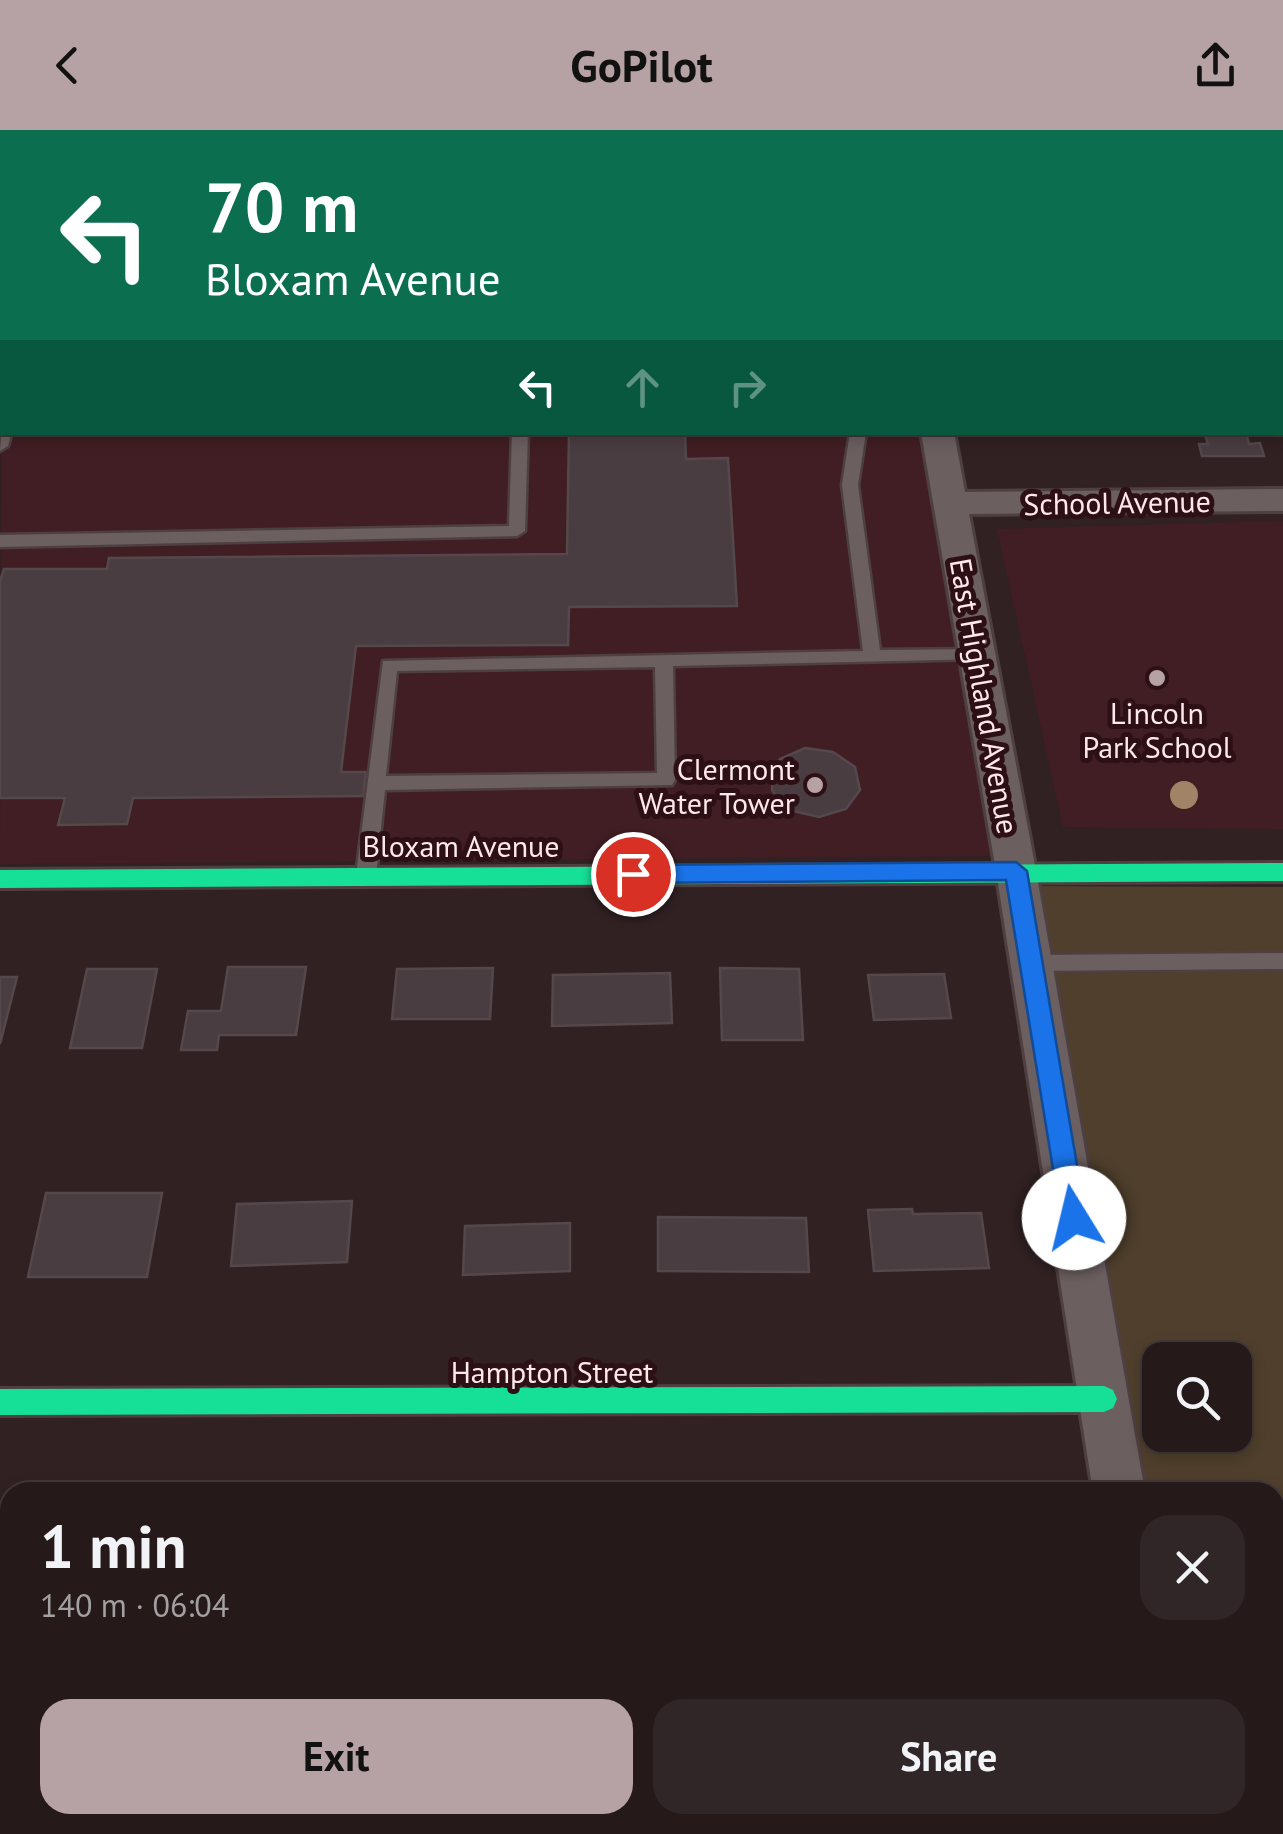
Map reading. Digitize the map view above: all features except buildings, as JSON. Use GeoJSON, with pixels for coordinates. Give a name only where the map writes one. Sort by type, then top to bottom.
{"type":"FeatureCollection","features":[{"type":"Feature","properties":{"kind":"street","name":"East Highland Avenue"},"geometry":{"type":"LineString","coordinates":[[938,435],[1032,963],[1117,1482]]}},
{"type":"Feature","properties":{"kind":"street","name":"School Avenue"},"geometry":{"type":"LineString","coordinates":[[951,503],[1283,500]]}},
{"type":"Feature","properties":{"kind":"street","name":"Bloxam Avenue"},"geometry":{"type":"LineString","coordinates":[[0,879],[1283,872]]}},
{"type":"Feature","properties":{"kind":"street","name":"Hampton Street"},"geometry":{"type":"LineString","coordinates":[[0,1402],[1104,1399]]}},
{"type":"Feature","properties":{"kind":"lane"},"geometry":{"type":"LineString","coordinates":[[204,130],[255,130]]}},
{"type":"Feature","properties":{"kind":"lane"},"geometry":{"type":"LineString","coordinates":[[0,541],[517,531],[520,435]]}},
{"type":"Feature","properties":{"kind":"lane"},"geometry":{"type":"LineString","coordinates":[[858,435],[850,485],[872,658]]}},
{"type":"Feature","properties":{"kind":"lane"},"geometry":{"type":"LineString","coordinates":[[366,876],[390,665],[978,655]]}},
{"type":"Feature","properties":{"kind":"lane"},"geometry":{"type":"LineString","coordinates":[[376,783],[666,780],[664,661]]}},
{"type":"Feature","properties":{"kind":"lane"},"geometry":{"type":"LineString","coordinates":[[1032,963],[1283,961]]}},
{"type":"Feature","properties":{"kind":"shaded area"},"geometry":{"type":"Polygon","coordinates":[[[1,435],[919,435],[992,856],[0,864],[1,435]]]}},
{"type":"Feature","properties":{"kind":"shaded area","name":"Lincoln Park School"},"geometry":{"type":"Polygon","coordinates":[[[1283,521],[1283,829],[1063,827],[997,529],[1283,521]]]}},
{"type":"Feature","properties":{"kind":"shaded area"},"geometry":{"type":"Polygon","coordinates":[[[1040,886],[1283,887],[1283,1482],[1145,1482],[1040,886]]]}},
{"type":"Feature","properties":{"kind":"traffic: fast"},"geometry":{"type":"LineString","coordinates":[[0,879],[1283,872]]}},
{"type":"Feature","properties":{"kind":"traffic: fast"},"geometry":{"type":"LineString","coordinates":[[0,1402],[1104,1399]]}},
{"type":"Feature","properties":{"kind":"place","name":"Lincoln Park School"},"geometry":{"type":"Point","coordinates":[1157,678]}},
{"type":"Feature","properties":{"kind":"place","name":"Clermont Water Tower"},"geometry":{"type":"Point","coordinates":[815,785]}},
{"type":"Feature","properties":{"kind":"route"},"geometry":{"type":"LineString","coordinates":[[633,874],[1016,871],[1074,1218]]}}]}
